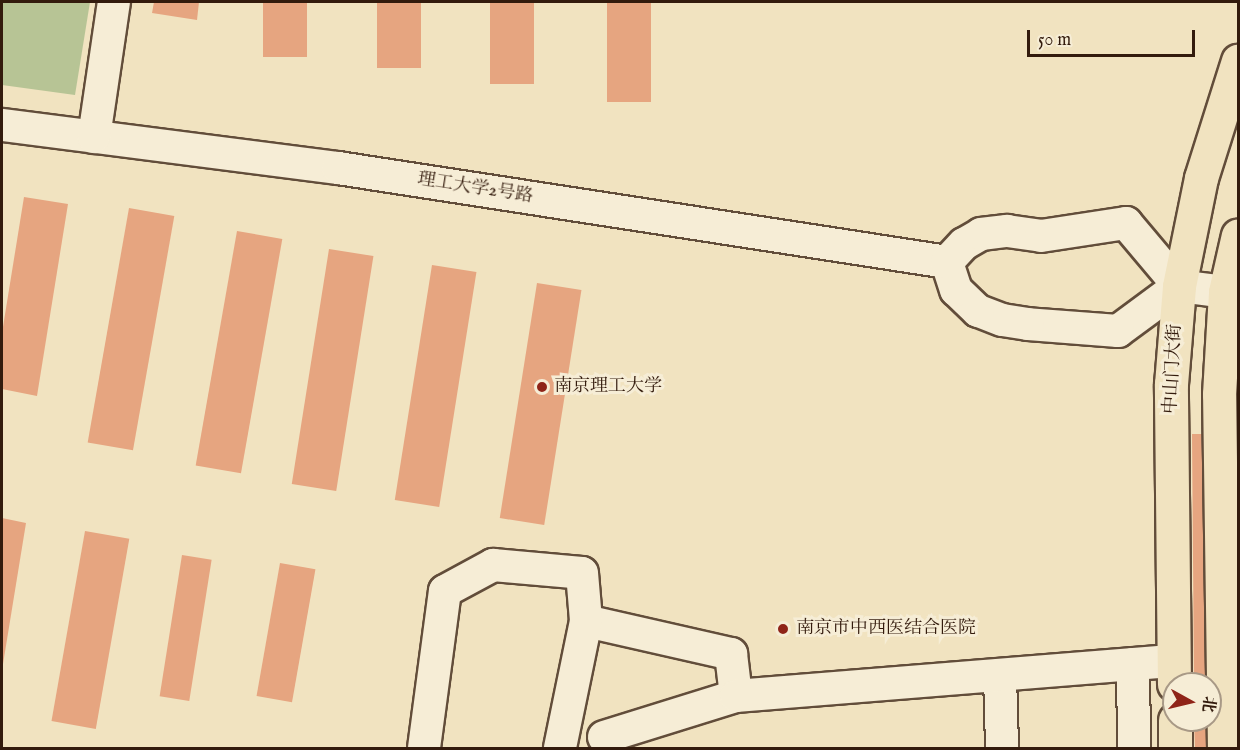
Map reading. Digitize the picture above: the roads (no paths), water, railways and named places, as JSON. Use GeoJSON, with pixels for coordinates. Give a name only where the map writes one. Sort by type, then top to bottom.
{"type":"FeatureCollection","features":[{"type":"Feature","properties":{"kind":"main road","name":"中山门大街"},"geometry":{"type":"LineString","coordinates":[[1174,672],[1171,384],[1179,286],[1201,178],[1239,61]]}},
{"type":"Feature","properties":{"kind":"main road"},"geometry":{"type":"LineString","coordinates":[[1224,748],[1219,394],[1225,292],[1239,235]]}},
{"type":"Feature","properties":{"kind":"main road"},"geometry":{"type":"LineString","coordinates":[[1175,732],[1176,748]]}},
{"type":"Feature","properties":{"kind":"street"},"geometry":{"type":"LineString","coordinates":[[94,137],[114,2]]}},
{"type":"Feature","properties":{"kind":"street","name":"理工大学2号路"},"geometry":{"type":"LineString","coordinates":[[2,125],[338,168],[947,262]]}},
{"type":"Feature","properties":{"kind":"street"},"geometry":{"type":"LineString","coordinates":[[1179,286],[1118,331],[1028,324],[1002,320],[978,311],[956,290],[947,262],[964,244],[981,234],[1007,231],[1041,236],[1126,223],[1179,286],[1225,292]]}},
{"type":"Feature","properties":{"kind":"street"},"geometry":{"type":"LineString","coordinates":[[424,748],[445,591],[493,566],[582,573],[586,621],[560,748]]}},
{"type":"Feature","properties":{"kind":"street"},"geometry":{"type":"LineString","coordinates":[[586,621],[731,654],[736,696]]}},
{"type":"Feature","properties":{"kind":"street"},"geometry":{"type":"LineString","coordinates":[[604,737],[736,696],[1133,664],[1174,672]]}},
{"type":"Feature","properties":{"kind":"street"},"geometry":{"type":"LineString","coordinates":[[1133,664],[1134,748]]}},
{"type":"Feature","properties":{"kind":"street"},"geometry":{"type":"LineString","coordinates":[[1000,675],[1002,748]]}},
{"type":"Feature","properties":{"kind":"place","name":"南京理工大学"},"geometry":{"type":"Point","coordinates":[542,387]}},
{"type":"Feature","properties":{"kind":"place","name":"南京市中西医结合医院"},"geometry":{"type":"Point","coordinates":[783,629]}}]}
